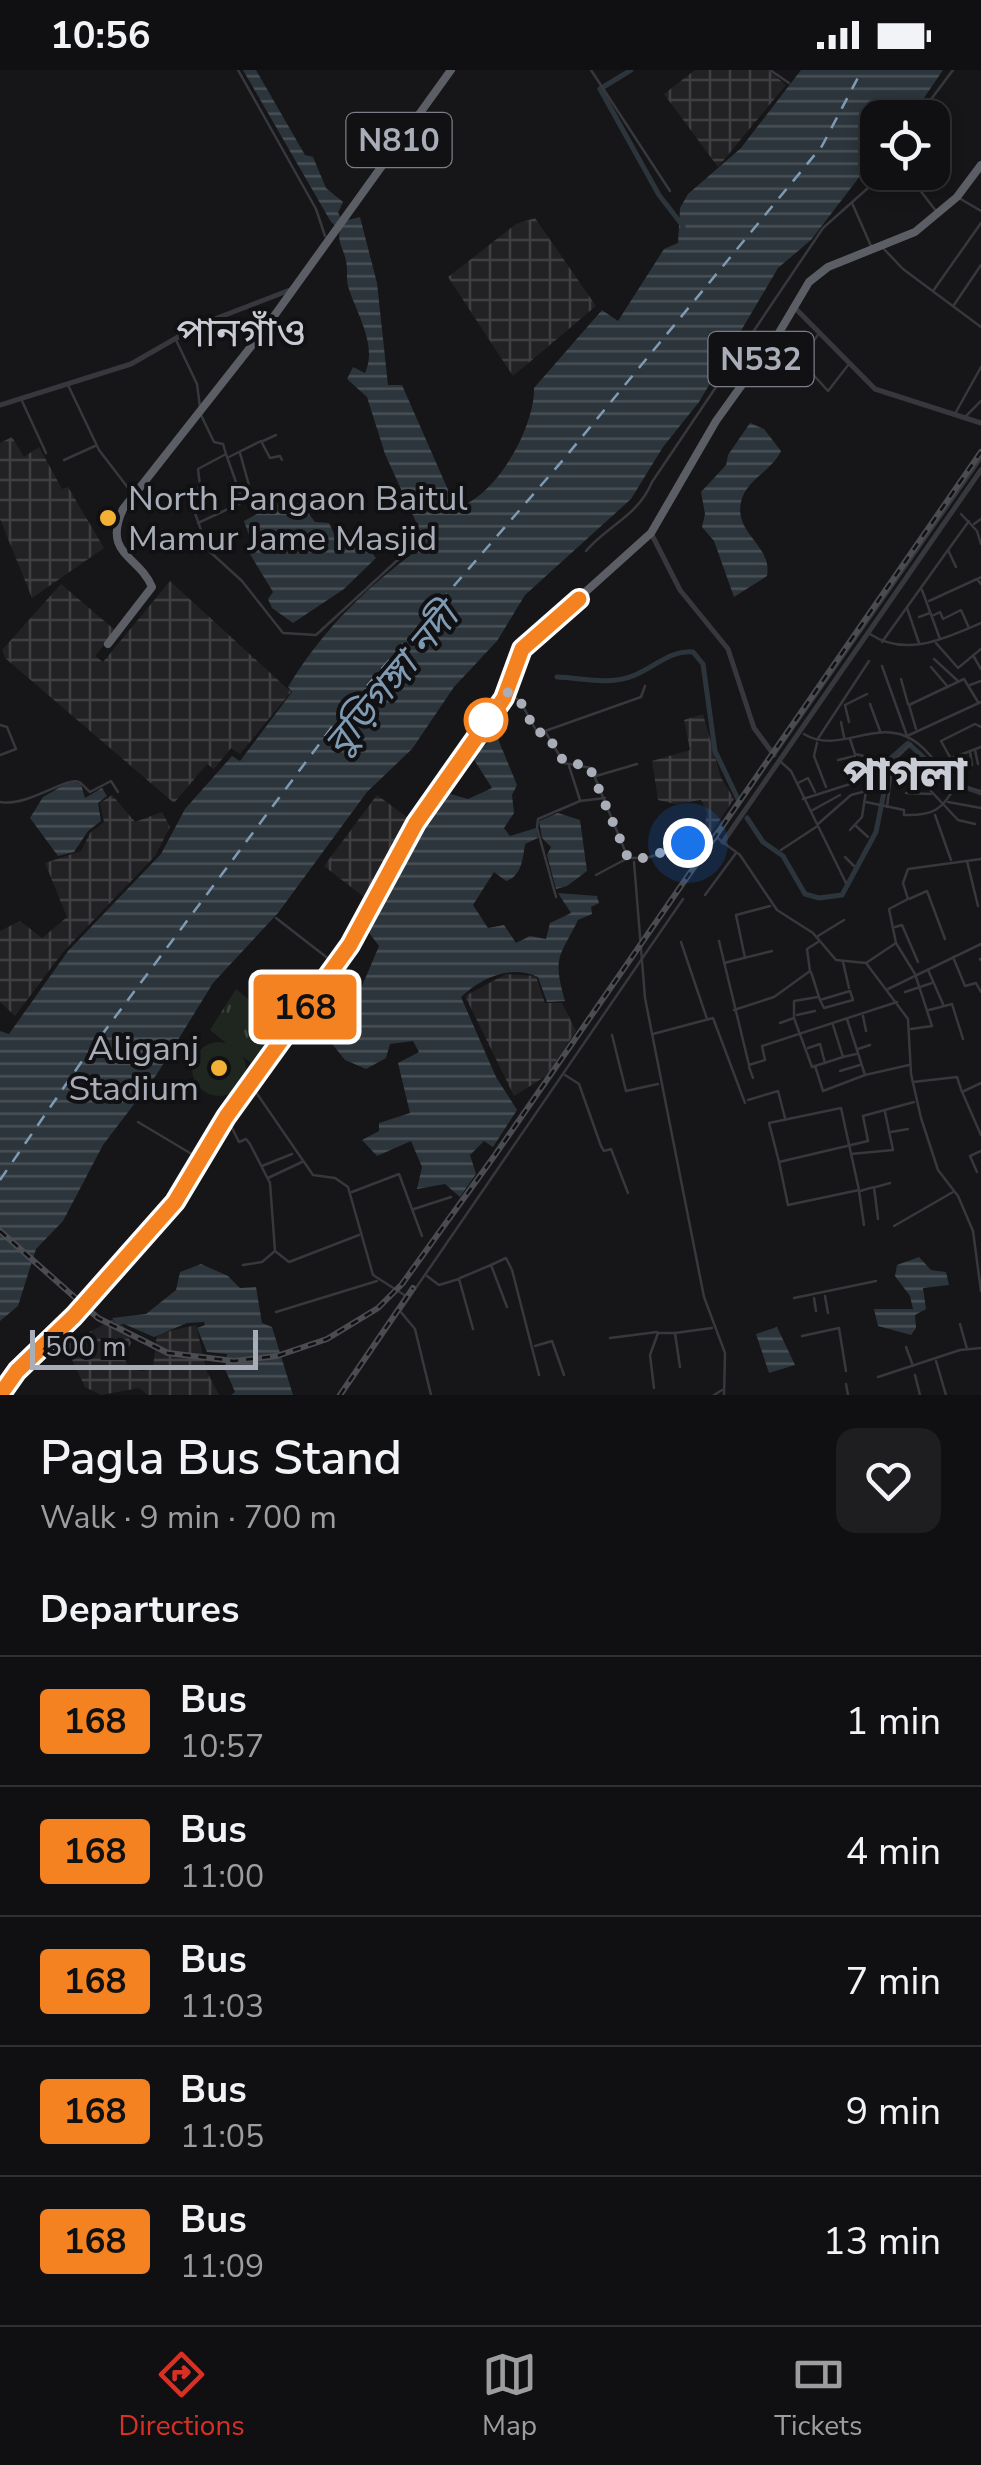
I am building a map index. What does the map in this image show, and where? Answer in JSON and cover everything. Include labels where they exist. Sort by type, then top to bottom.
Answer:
[{"type":"highway","name":"N810","points":[[120,548],[118,521],[131,498],[201,413],[448,72]]},
{"type":"highway","name":"N532","points":[[0,1395],[17,1371],[74,1316],[155,1226],[202,1160],[226,1117],[336,964],[416,823],[507,692],[526,644],[651,534],[716,421],[818,272],[878,250],[939,214],[981,164]]},
{"type":"highway","points":[[120,548],[152,578],[156,590],[111,646],[152,587],[120,548]]},
{"type":"street","points":[[238,70],[329,239]]},
{"type":"street","points":[[590,70],[670,191]]},
{"type":"street","points":[[771,70],[789,83]]},
{"type":"street","points":[[932,100],[954,70]]},
{"type":"street","points":[[586,552],[604,531],[642,505],[823,228],[870,190]]},
{"type":"street","points":[[920,190],[939,214]]},
{"type":"street","points":[[957,197],[981,212]]},
{"type":"street","points":[[852,202],[878,250],[981,326]]},
{"type":"street","points":[[933,290],[981,223]]},
{"type":"street","points":[[954,305],[981,265]]},
{"type":"street","points":[[0,405],[131,364],[211,320],[293,289]]},
{"type":"street","points":[[794,307],[880,392],[981,423]]},
{"type":"street","points":[[976,322],[981,313]]},
{"type":"street","points":[[799,360],[821,331]]},
{"type":"street","points":[[777,336],[828,391],[850,362]]},
{"type":"street","points":[[176,339],[197,384],[207,431],[214,442],[223,444],[243,502],[196,524]]},
{"type":"street","points":[[956,413],[981,367]]},
{"type":"street","points":[[67,383],[97,446],[131,498]]},
{"type":"street","points":[[22,399],[46,452]]},
{"type":"street","points":[[966,418],[981,401]]},
{"type":"street","points":[[276,435],[198,468],[200,486],[189,496],[208,550],[242,581],[283,633],[316,635],[414,544]]},
{"type":"street","points":[[262,441],[270,458],[280,456],[282,460]]},
{"type":"street","points":[[64,460],[97,446]]},
{"type":"street","points":[[240,451],[252,496]]},
{"type":"street","points":[[651,534],[680,590],[728,649],[754,728],[774,755],[822,693],[981,459]]},
{"type":"street","points":[[723,842],[981,470]]},
{"type":"street","points":[[961,514],[981,544]]},
{"type":"street","points":[[882,642],[948,550],[970,523],[981,520]]},
{"type":"street","points":[[948,550],[956,567]]},
{"type":"street","points":[[927,602],[979,578],[981,584]]},
{"type":"street","points":[[921,587],[938,642],[958,668],[981,649]]},
{"type":"street","points":[[906,607],[919,644]]},
{"type":"street","points":[[920,616],[940,612],[943,620],[961,610],[969,628]]},
{"type":"street","points":[[869,633],[882,642],[919,644],[938,642],[981,623]]},
{"type":"street","points":[[973,656],[981,669]]},
{"type":"street","points":[[934,659],[958,682]]},
{"type":"street","points":[[827,790],[814,756],[818,742],[869,661]]},
{"type":"street","points":[[882,666],[907,736],[956,783],[981,791]]},
{"type":"street","points":[[931,666],[948,688]]},
{"type":"street","points":[[901,679],[917,731]]},
{"type":"street","points":[[804,734],[818,742],[880,733],[907,736],[980,702],[964,679],[909,706]]},
{"type":"street","points":[[968,686],[981,681]]},
{"type":"street","points":[[507,692],[520,701],[536,732],[544,732],[641,697],[645,686]]},
{"type":"street","points":[[845,706],[866,694]]},
{"type":"street","points":[[842,700],[849,722]]},
{"type":"street","points":[[870,704],[880,733]]},
{"type":"street","points":[[840,722],[844,739]]},
{"type":"street","points":[[951,759],[941,741],[980,724]]},
{"type":"street","points":[[0,725],[7,727],[16,749],[0,756]]},
{"type":"street","points":[[544,732],[569,766],[580,801]]},
{"type":"street","points":[[850,738],[857,756]]},
{"type":"street","points":[[886,809],[892,761],[912,742]]},
{"type":"street","points":[[976,824],[960,821],[942,807],[929,789],[936,773],[951,759],[981,748]]},
{"type":"street","points":[[972,750],[975,764]]},
{"type":"street","points":[[803,799],[872,777],[864,756],[838,760]]},
{"type":"street","points":[[780,762],[797,783],[846,883]]},
{"type":"street","points":[[948,776],[957,763]]},
{"type":"street","points":[[595,776],[637,764]]},
{"type":"street","points":[[569,766],[589,766],[628,858]]},
{"type":"street","points":[[797,783],[808,778],[816,794]]},
{"type":"street","points":[[0,802],[33,800],[70,780],[81,782],[90,792],[111,781],[118,792]]},
{"type":"street","points":[[866,802],[904,810],[904,815],[934,814],[956,783]]},
{"type":"street","points":[[781,850],[854,794],[866,792],[866,802],[850,830]]},
{"type":"street","points":[[906,794],[933,794]]},
{"type":"street","points":[[810,812],[840,796]]},
{"type":"street","points":[[556,897],[537,822],[580,801],[605,798]]},
{"type":"street","points":[[946,802],[981,808]]},
{"type":"street","points":[[934,814],[951,861]]},
{"type":"street","points":[[854,825],[868,837]]},
{"type":"street","points":[[596,874],[628,858],[709,836],[737,852],[773,906],[818,939],[833,957],[866,964],[898,1002],[910,1029],[916,1102],[934,1162],[954,1191],[975,1238],[981,1291]]},
{"type":"street","points":[[705,895],[737,852]]},
{"type":"street","points":[[845,857],[854,866]]},
{"type":"street","points":[[908,899],[903,883],[910,867],[981,858]]},
{"type":"street","points":[[634,859],[651,1034],[714,1328],[725,1353],[724,1395]]},
{"type":"street","points":[[967,860],[978,906]]},
{"type":"street","points":[[910,1029],[932,1026],[915,974],[896,943],[889,909],[927,891],[945,939]]},
{"type":"street","points":[[342,1395],[682,900]]},
{"type":"street","points":[[745,958],[736,916],[773,906]]},
{"type":"street","points":[[276,918],[336,964]]},
{"type":"street","points":[[843,960],[853,1000],[824,1008],[810,971],[807,950],[844,920]]},
{"type":"street","points":[[893,927],[902,925],[918,962]]},
{"type":"street","points":[[719,941],[732,1011],[753,1078]]},
{"type":"street","points":[[681,942],[708,1020]]},
{"type":"street","points":[[866,964],[896,943]]},
{"type":"street","points":[[888,989],[981,944]]},
{"type":"street","points":[[723,963],[772,951]]},
{"type":"street","points":[[952,955],[965,986],[978,982],[981,992]]},
{"type":"street","points":[[927,968],[944,1005]]},
{"type":"street","points":[[732,1011],[774,997],[810,971]]},
{"type":"street","points":[[905,992],[933,983]]},
{"type":"street","points":[[850,991],[794,1001],[798,1034],[812,1067],[870,1044]]},
{"type":"street","points":[[749,1065],[765,1060],[762,1046],[898,1002]]},
{"type":"street","points":[[928,1010],[952,1004],[963,1039]]},
{"type":"street","points":[[780,1023],[815,1011]]},
{"type":"street","points":[[862,1015],[866,1031]]},
{"type":"street","points":[[651,1034],[713,1018],[746,1102],[778,1091],[786,1120]]},
{"type":"street","points":[[847,1019],[864,1075]]},
{"type":"street","points":[[832,1023],[844,1057]]},
{"type":"street","points":[[612,1034],[626,1091],[660,1084]]},
{"type":"street","points":[[839,1043],[853,1038]]},
{"type":"street","points":[[806,1048],[820,1044],[825,1063]]},
{"type":"street","points":[[840,1071],[861,1064]]},
{"type":"street","points":[[816,1066],[823,1091],[864,1075],[910,1064]]},
{"type":"street","points":[[564,1074],[578,1084],[601,1146],[604,1151],[612,1149],[628,1193]]},
{"type":"street","points":[[913,1082],[957,1077],[981,1135]]},
{"type":"street","points":[[962,1092],[981,1083]]},
{"type":"street","points":[[250,1084],[265,1100],[294,1152],[313,1176],[335,1178],[350,1192],[372,1275],[409,1298]]},
{"type":"street","points":[[779,1162],[868,1140],[863,1116],[916,1102]]},
{"type":"street","points":[[864,1225],[859,1190],[841,1108],[769,1124],[788,1205],[859,1190],[874,1188],[890,1183]]},
{"type":"street","points":[[851,1154],[893,1150],[885,1111]]},
{"type":"street","points":[[226,1117],[239,1142],[246,1139],[267,1179],[274,1211],[275,1251],[286,1263],[360,1234]]},
{"type":"street","points":[[138,1122],[202,1160]]},
{"type":"street","points":[[890,1133],[908,1129]]},
{"type":"street","points":[[977,1172],[970,1156],[981,1150]]},
{"type":"street","points":[[261,1166],[294,1152]]},
{"type":"street","points":[[267,1179],[302,1162]]},
{"type":"street","points":[[350,1192],[398,1173],[422,1236]]},
{"type":"street","points":[[874,1188],[878,1219]]},
{"type":"street","points":[[894,1226],[914,1218],[954,1191]]},
{"type":"street","points":[[412,1209],[450,1198]]},
{"type":"street","points":[[243,1265],[262,1262],[263,1256],[275,1251]]},
{"type":"street","points":[[426,1276],[440,1285],[506,1258],[539,1375]]},
{"type":"street","points":[[491,1265],[507,1307]]},
{"type":"street","points":[[459,1279],[473,1329]]},
{"type":"street","points":[[276,1312],[352,1292],[378,1280]]},
{"type":"street","points":[[794,1298],[825,1295],[876,1281]]},
{"type":"street","points":[[825,1295],[828,1313]]},
{"type":"street","points":[[814,1297],[816,1311]]},
{"type":"street","points":[[400,1311],[415,1329],[431,1395]]},
{"type":"street","points":[[960,1324],[967,1351]]},
{"type":"street","points":[[610,1338],[649,1330],[658,1334],[714,1328]]},
{"type":"street","points":[[802,1336],[839,1328],[846,1371]]},
{"type":"street","points":[[675,1333],[680,1367]]},
{"type":"street","points":[[654,1388],[650,1355],[658,1334]]},
{"type":"street","points":[[534,1347],[552,1341],[564,1375]]},
{"type":"street","points":[[906,1347],[913,1367]]},
{"type":"street","points":[[878,1377],[981,1348]]},
{"type":"street","points":[[935,1360],[946,1395]]},
{"type":"street","points":[[915,1375],[920,1395]]},
{"type":"street","points":[[846,1384],[848,1395]]},
{"type":"street","points":[[714,1395],[724,1389]]},
{"type":"shaded area","points":[[695,70],[768,70],[786,85],[718,167],[664,94]]},
{"type":"shaded area","points":[[535,218],[596,306],[513,376],[448,277],[516,224]]},
{"type":"shaded area","points":[[12,437],[24,457],[39,447],[62,489],[68,487],[104,548],[32,598],[0,519],[0,443]]},
{"type":"shaded area","points":[[170,581],[291,692],[240,754],[231,748],[214,769],[207,764],[174,803],[5,658],[2,650],[61,584],[116,631],[95,656],[103,662]]},
{"type":"shaded area","points":[[703,714],[721,778],[734,799],[711,833],[704,830],[707,812],[701,800],[675,804],[658,800],[652,761],[690,750],[684,720]]},
{"type":"shaded area","points":[[112,795],[135,822],[162,812],[170,827],[155,856],[63,952],[15,1016],[0,1002],[0,931],[20,921],[42,938],[67,917],[45,863],[81,851],[90,833],[104,822],[100,803]]},
{"type":"shaded area","points":[[377,795],[411,820],[370,902],[324,866]]},
{"type":"shaded area","points":[[506,974],[536,976],[545,1003],[562,1003],[576,1031],[546,1076],[514,1096],[465,996]]},
{"type":"shaded area","points":[[112,1320],[124,1326],[131,1343],[124,1357],[129,1369],[143,1371],[153,1368],[157,1334],[196,1325],[207,1372],[219,1395],[148,1395],[139,1388],[101,1395],[85,1387],[65,1345]]},
{"type":"green space","points":[[236,989],[280,1025],[251,1063],[210,1030]]},
{"type":"green space","name":"Aliganj Stadium","points":[[219,1042],[238,1050],[246,1069],[238,1088],[219,1096],[200,1088],[192,1069],[200,1050]]},
{"type":"water","name":"বুড়িগঙ্গা নদী","points":[[243,70],[256,70],[305,155],[313,157],[326,188],[343,202],[338,213],[343,221],[360,217],[377,283],[388,385],[402,385],[456,508],[486,490],[499,475],[521,440],[534,388],[602,310],[618,321],[664,249],[678,243],[680,208],[688,194],[741,148],[801,70],[943,70],[923,100],[860,100],[860,176],[811,240],[778,268],[699,402],[663,447],[631,499],[525,595],[497,641],[454,687],[412,749],[367,792],[278,913],[213,983],[157,1074],[103,1145],[63,1221],[36,1249],[18,1306],[0,1321],[0,1031],[9,1034],[68,951],[161,854],[185,809],[232,756],[240,761],[292,692],[288,687],[332,627],[367,591],[426,544],[385,454],[367,397],[347,379],[353,367],[365,373],[369,351],[348,286],[340,230],[331,222]]},
{"type":"water","points":[[750,423],[764,429],[781,451],[748,487],[741,502],[743,523],[764,556],[767,576],[734,597],[714,541],[702,527],[705,514],[701,492],[726,465],[728,455]]},
{"type":"water","points":[[277,503],[301,503],[315,522],[329,523],[337,540],[350,548],[362,540],[376,558],[344,589],[293,623],[272,608],[268,599],[273,592],[248,551],[251,541],[244,521]]},
{"type":"water","points":[[496,734],[517,785],[512,795],[514,813],[504,828],[510,836],[536,828],[538,838],[525,844],[515,876],[506,881],[494,872],[473,905],[488,928],[504,925],[516,943],[530,936],[546,939],[550,923],[571,913],[558,893],[597,896],[599,903],[591,907],[592,914],[578,920],[560,958],[565,1001],[547,1002],[538,977],[517,972],[487,979],[461,997],[496,1077],[517,1110],[493,1147],[484,1141],[470,1155],[476,1174],[460,1197],[445,1184],[417,1189],[422,1167],[411,1141],[377,1156],[362,1140],[379,1131],[379,1123],[410,1113],[398,1063],[419,1052],[413,1041],[390,1044],[386,1058],[366,1069],[345,1060],[329,1040],[331,1006],[362,986],[379,946],[364,926],[416,835],[447,793],[468,799],[492,788],[473,758]]},
{"type":"water","points":[[71,781],[81,784],[85,798],[102,788],[107,796],[98,803],[101,821],[88,831],[74,852],[58,856],[30,818],[43,797]]},
{"type":"water","points":[[558,813],[580,820],[587,871],[556,889],[547,855],[551,847],[542,838],[539,821]]},
{"type":"water","points":[[919,1257],[931,1270],[946,1272],[949,1285],[923,1288],[926,1309],[915,1315],[916,1328],[911,1335],[878,1326],[874,1309],[913,1309],[910,1296],[895,1276],[897,1265]]},
{"type":"water","points":[[201,1264],[228,1276],[240,1288],[256,1287],[262,1323],[272,1327],[293,1395],[231,1395],[235,1392],[225,1369],[227,1354],[207,1352],[197,1328],[204,1322],[187,1323],[154,1337],[124,1324],[117,1325],[112,1318],[146,1314],[176,1290],[180,1272]]},
{"type":"water","points":[[777,1327],[795,1365],[769,1373],[756,1334]]},
{"type":"waterway","points":[[631,70],[600,89],[659,195],[683,226]]},
{"type":"waterway","points":[[557,677],[616,680],[677,654],[693,652],[703,664],[715,751],[738,799]]},
{"type":"waterway","points":[[747,818],[763,842],[783,856],[805,894],[819,898],[842,895],[876,832],[891,758],[908,743],[950,782],[981,793]]},
{"type":"ferry route","points":[[0,1180],[80,1064],[335,723],[563,460],[822,146],[862,70]]},
{"type":"railway","points":[[0,1231],[98,1318],[168,1353],[234,1361],[277,1356],[327,1339],[378,1308],[402,1284],[495,1155],[981,452]]},
{"type":"railway","points":[[340,1395],[413,1288]]},
{"type":"bus line","name":"168","points":[[0,1395],[17,1371],[74,1316],[175,1202],[226,1117],[350,945],[416,823],[504,698],[522,649],[579,599]]},
{"type":"place","name":"North Pangaon Baitul Mamur Jame Masjid","points":[[108,518]]},
{"type":"place","name":"Aliganj Stadium","points":[[219,1068]]},
{"type":"district","name":"পানগাঁও","points":[[241,332]]},
{"type":"district","name":"পাগলা","points":[[905,774]]},
{"type":"route","points":[[486,720],[507,692],[520,701],[536,732],[546,733],[564,762],[569,766],[589,766],[628,858],[646,858],[688,843]]}]
